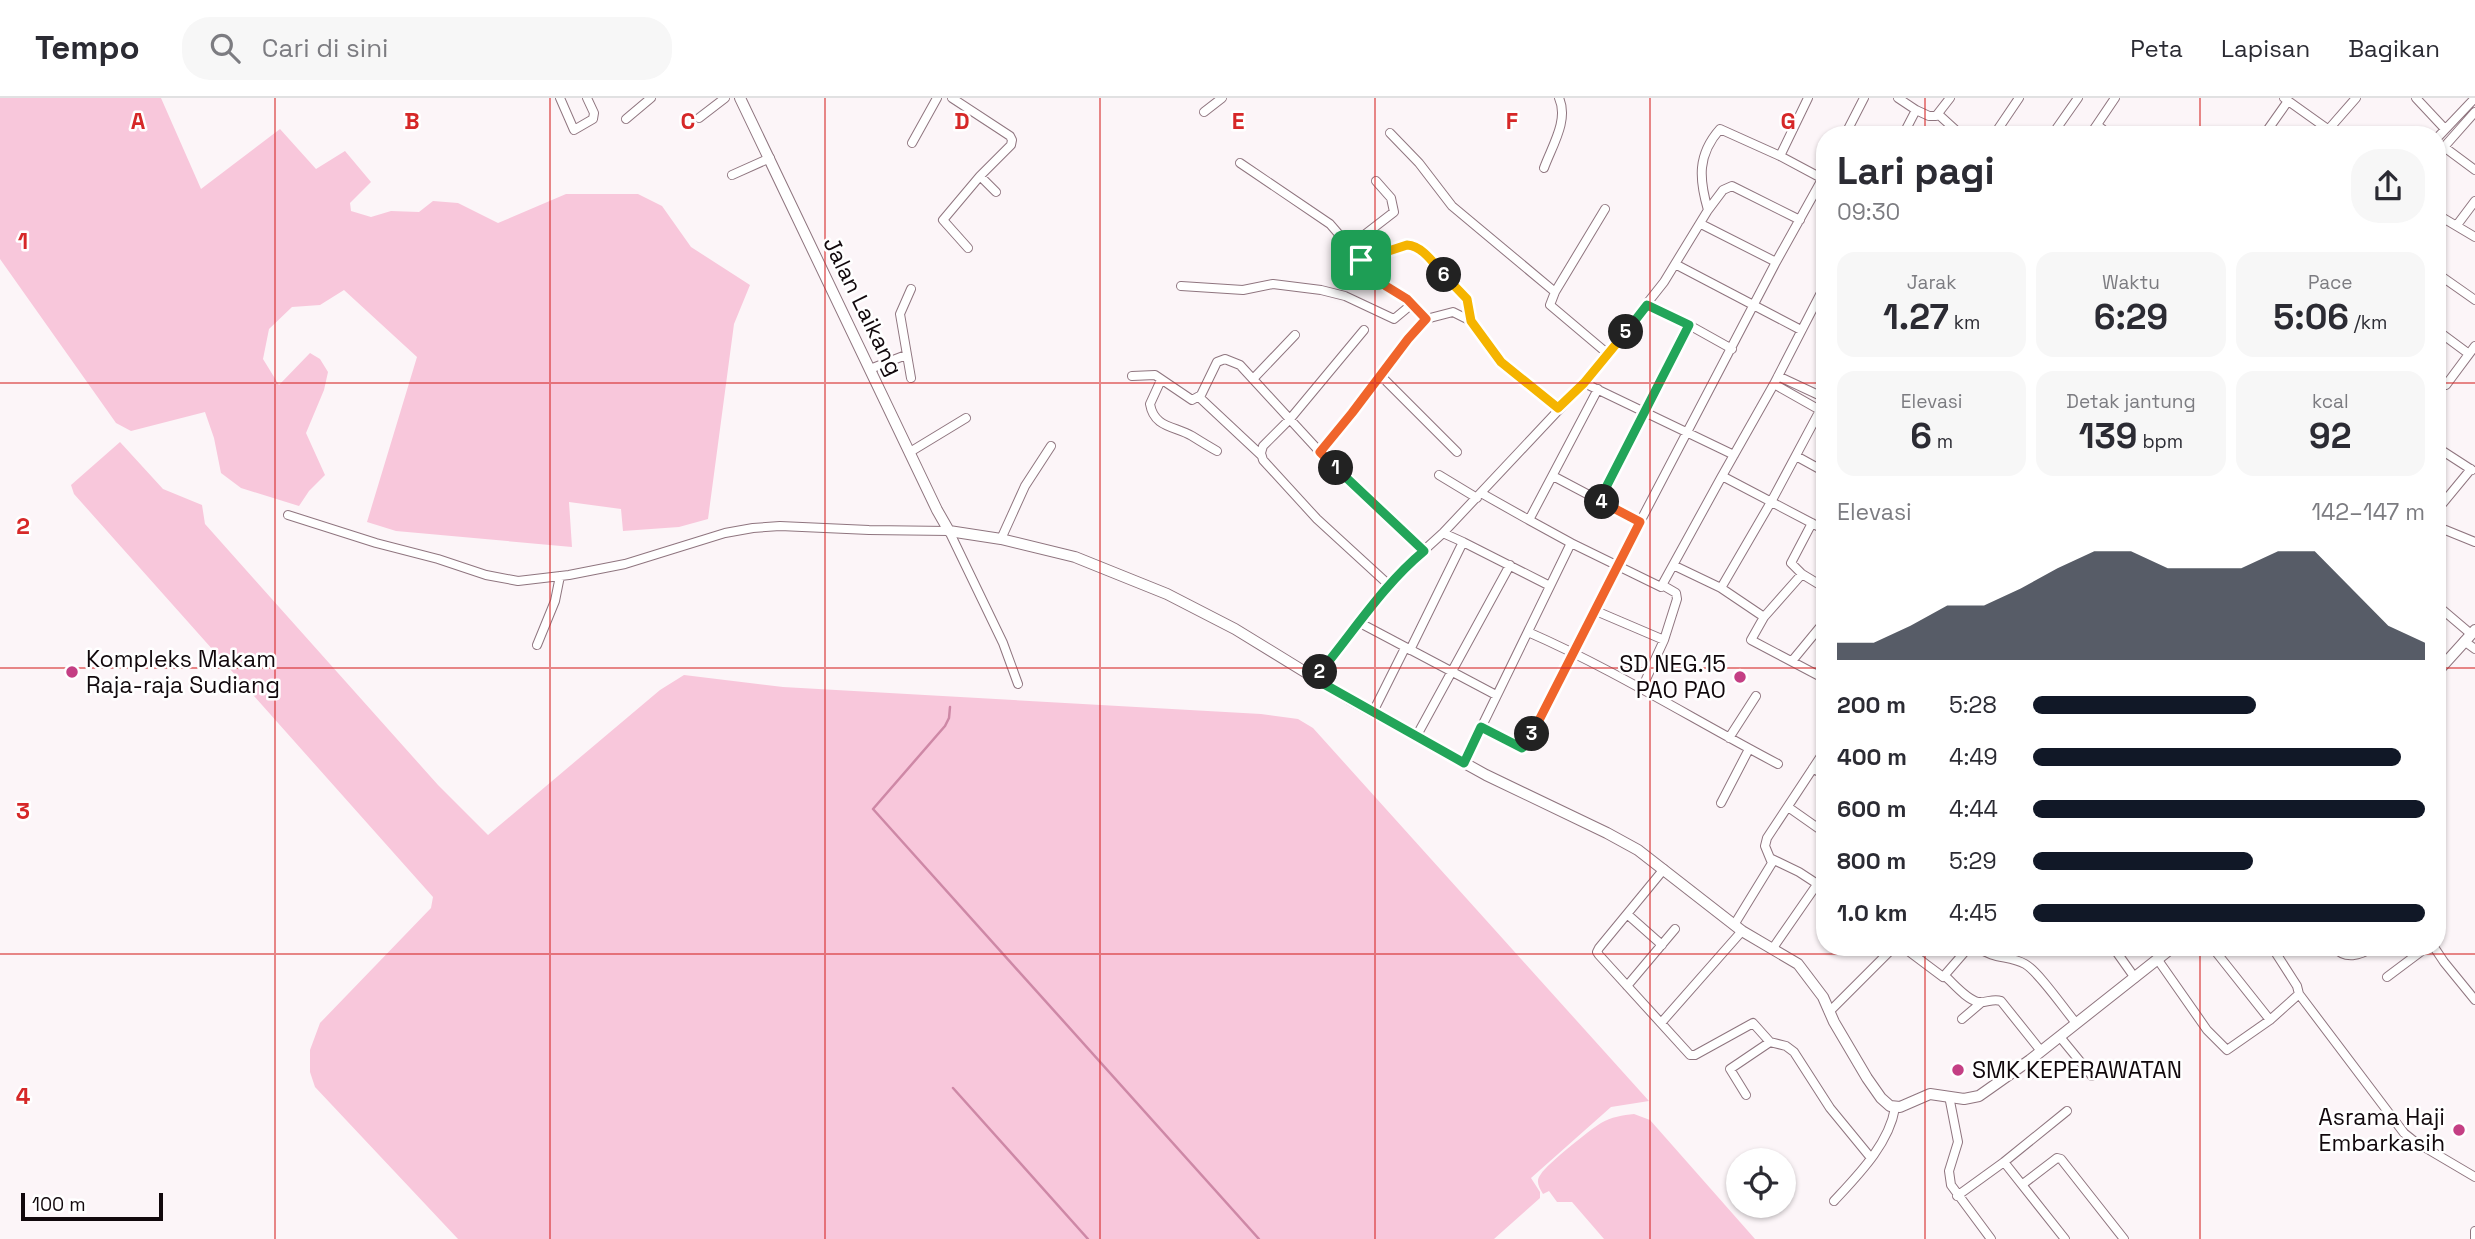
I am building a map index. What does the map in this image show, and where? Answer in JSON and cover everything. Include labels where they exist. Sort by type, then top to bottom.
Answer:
[{"type":"street","points":[[560,98],[574,130],[594,116],[587,98]]},
{"type":"street","points":[[626,119],[650,98]]},
{"type":"street","points":[[699,118],[725,98]]},
{"type":"street","name":"Jalan Laikang","points":[[740,98],[949,531]]},
{"type":"street","points":[[912,143],[937,98]]},
{"type":"street","points":[[952,98],[1013,140],[943,220],[968,248]]},
{"type":"street","points":[[1204,112],[1222,98]]},
{"type":"street","points":[[1544,168],[1563,116],[1559,98]]},
{"type":"street","points":[[1780,156],[1808,98]]},
{"type":"street","points":[[1850,126],[1864,98]]},
{"type":"street","points":[[1898,98],[1929,116],[1938,114],[1951,98]]},
{"type":"street","points":[[2000,126],[2019,98]]},
{"type":"street","points":[[2058,126],[2078,98]]},
{"type":"street","points":[[2096,125],[2115,98]]},
{"type":"street","points":[[2336,126],[2356,98]]},
{"type":"street","points":[[2416,98],[2442,126]]},
{"type":"street","points":[[2446,128],[2475,98]]},
{"type":"street","points":[[2270,126],[2286,99],[2324,126]]},
{"type":"street","points":[[1908,126],[1916,110]]},
{"type":"street","points":[[2446,146],[2475,112]]},
{"type":"street","points":[[1938,114],[1951,126]]},
{"type":"street","points":[[1708,210],[1702,190],[1702,159],[1720,128],[1816,174]]},
{"type":"street","points":[[1390,134],[1419,163],[1452,206],[1555,292]]},
{"type":"street","points":[[2446,149],[2475,170]]},
{"type":"street","points":[[732,175],[770,158]]},
{"type":"street","points":[[1240,163],[1330,224],[1381,283],[1412,304],[1426,319]]},
{"type":"street","points":[[981,176],[996,192]]},
{"type":"street","points":[[1350,246],[1394,212],[1391,198],[1376,181]]},
{"type":"street","points":[[1315,679],[1388,585],[1443,533],[1584,383],[1647,305],[1723,190],[1732,186],[1800,220]]},
{"type":"street","points":[[1481,727],[1524,747],[1596,611],[1616,566],[1776,262],[1816,192]]},
{"type":"street","points":[[2457,225],[2475,201]]},
{"type":"street","points":[[1605,209],[1555,292],[1550,307],[1608,354]]},
{"type":"street","points":[[2446,219],[2475,237]]},
{"type":"street","points":[[1701,224],[1776,262]]},
{"type":"street","points":[[1361,260],[1407,245],[1419,249],[1467,299],[1471,321],[1501,362],[1558,408]]},
{"type":"street","points":[[1675,264],[1801,330]]},
{"type":"street","points":[[2446,280],[2475,300]]},
{"type":"street","points":[[1181,286],[1236,290],[1273,284],[1321,290],[1345,296],[1394,319],[1412,304]]},
{"type":"street","points":[[911,289],[900,314],[911,378]]},
{"type":"street","points":[[1664,586],[1816,302]]},
{"type":"street","points":[[1647,305],[1732,349]]},
{"type":"street","points":[[1320,452],[1426,319],[1453,312],[1471,321]]},
{"type":"street","points":[[1599,501],[1689,325]]},
{"type":"street","points":[[1261,455],[1263,446],[1290,419],[1364,330]]},
{"type":"street","points":[[1253,379],[1295,335]]},
{"type":"street","points":[[2446,337],[2469,354]]},
{"type":"street","points":[[2446,384],[2475,346]]},
{"type":"street","points":[[870,369],[906,355]]},
{"type":"street","points":[[1132,376],[1150,373],[1192,400],[1199,397],[1214,366],[1221,360],[1231,360],[1240,365],[1320,452],[1424,551]]},
{"type":"street","points":[[1381,376],[1457,452]]},
{"type":"street","points":[[1161,380],[1150,404],[1156,419],[1217,451]]},
{"type":"street","points":[[1776,380],[1816,396]]},
{"type":"street","points":[[1776,380],[1816,407]]},
{"type":"street","points":[[1584,383],[1734,455]]},
{"type":"street","points":[[1529,520],[1598,390]]},
{"type":"street","points":[[1199,397],[1261,455],[1317,519],[1388,585]]},
{"type":"street","points":[[910,452],[965,418]]},
{"type":"street","points":[[1721,588],[1816,423]]},
{"type":"street","points":[[1002,540],[1024,486],[1051,446]]},
{"type":"street","points":[[2446,453],[2473,471],[2446,500]]},
{"type":"street","points":[[1796,456],[1816,467]]},
{"type":"street","points":[[1439,475],[1616,566],[1676,593],[1664,640],[1642,688]]},
{"type":"street","points":[[1722,476],[1816,525]]},
{"type":"street","points":[[1553,477],[1640,522]]},
{"type":"street","points":[[288,515],[496,578],[518,581],[625,564],[725,533],[780,526],[949,531],[1074,557],[1167,594],[1251,638],[1315,679],[1464,763],[1625,842],[1664,869],[1738,928],[1798,964],[1815,986],[1867,1078],[1881,1098],[1895,1108]]},
{"type":"street","points":[[1812,523],[1791,563],[1816,583]]},
{"type":"street","points":[[949,531],[1003,643],[1018,684]]},
{"type":"street","points":[[2446,531],[2475,542]]},
{"type":"street","points":[[1443,533],[1550,586]]},
{"type":"street","points":[[1373,712],[1463,542]]},
{"type":"street","points":[[1464,763],[1571,543]]},
{"type":"street","points":[[1416,737],[1510,565]]},
{"type":"street","points":[[1675,565],[1721,588],[1764,617]]},
{"type":"street","points":[[1802,574],[1764,617],[1750,639],[1816,674]]},
{"type":"street","points":[[537,645],[555,601],[560,576]]},
{"type":"street","points":[[1596,611],[1664,640]]},
{"type":"street","points":[[2446,613],[2470,635],[2475,649]]},
{"type":"street","points":[[1360,623],[1496,695]]},
{"type":"street","points":[[1528,632],[1574,652],[1778,764]]},
{"type":"street","points":[[1792,661],[1816,632]]},
{"type":"street","points":[[2446,662],[2470,635]]},
{"type":"street","points":[[1729,738],[1756,695]]},
{"type":"street","points":[[1721,803],[1749,749]]},
{"type":"street","points":[[1816,764],[1765,843],[1772,859],[1816,883]]},
{"type":"street","points":[[1788,807],[1816,827]]},
{"type":"street","points":[[1661,1023],[1738,928],[1772,859]]},
{"type":"street","points":[[1664,869],[1597,952],[1692,1056],[1753,1023],[1770,1042],[1786,1046],[1794,1052],[1830,1108],[1871,1158]]},
{"type":"street","points":[[1773,948],[1816,892]]},
{"type":"street","points":[[1627,915],[1662,945]]},
{"type":"street","points":[[1627,986],[1675,929]]},
{"type":"street","points":[[1829,1012],[1885,956]]},
{"type":"street","points":[[1914,956],[1941,977],[1945,976],[1972,999],[1982,1002]]},
{"type":"street","points":[[1945,976],[1962,956]]},
{"type":"street","points":[[1991,956],[2019,961],[2031,968],[2076,1023]]},
{"type":"street","points":[[2119,956],[2135,978]]},
{"type":"street","points":[[1895,1108],[1926,1095],[1964,1099],[1979,1096],[2060,1037],[2163,956]]},
{"type":"street","points":[[2218,956],[2270,1020]]},
{"type":"street","points":[[2278,956],[2297,986],[2299,994],[2404,1133],[2475,1177]]},
{"type":"street","points":[[2387,977],[2415,956]]},
{"type":"street","points":[[2440,956],[2475,1000]]},
{"type":"street","points":[[2158,960],[2207,1030],[2227,1050],[2270,1020],[2299,994]]},
{"type":"street","points":[[1962,1019],[1982,1002],[1994,999],[2001,1001],[2041,1051]]},
{"type":"street","points":[[2060,1037],[2092,1076]]},
{"type":"street","points":[[1746,1095],[1730,1069],[1770,1042]]},
{"type":"street","points":[[1949,1096],[1958,1142],[1949,1177],[1957,1196],[1986,1237]]},
{"type":"street","points":[[1834,1202],[1871,1158],[1889,1130],[1895,1108]]},
{"type":"street","points":[[1957,1196],[2067,1111]]},
{"type":"street","points":[[2023,1184],[2057,1158],[2061,1159],[2124,1239]]},
{"type":"street","points":[[2004,1162],[2066,1239]]},
{"type":"street","points":[[2474,1239],[2475,1231]]},
{"type":"shaded area","points":[[0,98],[161,98],[201,189],[280,129],[316,169],[345,151],[371,182],[350,203],[351,211],[371,217],[391,211],[419,212],[433,201],[458,203],[498,223],[566,194],[638,194],[662,206],[691,247],[750,285],[734,324],[708,519],[679,527],[623,531],[621,509],[569,502],[572,547],[396,531],[367,522],[417,357],[344,290],[320,305],[292,307],[269,329],[263,359],[279,385],[310,353],[320,359],[328,372],[324,390],[306,433],[325,475],[299,506],[241,488],[221,473],[214,438],[205,412],[131,431],[116,423],[0,259]]},
{"type":"shaded area","points":[[120,442],[163,489],[202,505],[205,524],[438,785],[488,835],[660,690],[684,675],[783,687],[1261,714],[1298,719],[1313,728],[1649,1101],[1611,1107],[1531,1178],[1540,1192],[1540,1198],[1494,1239],[458,1239],[315,1087],[310,1072],[310,1050],[320,1023],[431,908],[433,897],[74,494],[71,485]]},
{"type":"shaded area","points":[[1634,1114],[1650,1120],[1726,1206],[1726,1218],[1736,1218],[1755,1239],[1604,1239],[1572,1202],[1557,1202],[1549,1191],[1543,1194],[1538,1179],[1545,1169],[1601,1123]]},
{"type":"waterway","points":[[950,707],[945,726],[873,809],[1259,1239]]},
{"type":"waterway","points":[[953,1088],[1088,1239]]},
{"type":"place","name":"Kompleks Makam Raja-raja Sudiang","points":[[72,672]]},
{"type":"place","name":"SD NEG.15 PAO PAO","points":[[1740,677]]},
{"type":"place","name":"SMK KEPERAWATAN","points":[[1958,1070]]},
{"type":"place","name":"Asrama Haji Embarkasih","points":[[2459,1130]]},
{"type":"route","points":[[1407,245],[1419,249],[1467,299],[1471,321],[1501,362],[1558,408],[1584,383],[1647,305],[1689,325],[1599,501],[1640,522],[1596,611],[1522,748],[1481,727],[1464,763],[1315,679],[1384,589],[1424,551],[1320,452],[1426,319],[1407,299],[1381,283],[1361,260],[1407,245]]}]
